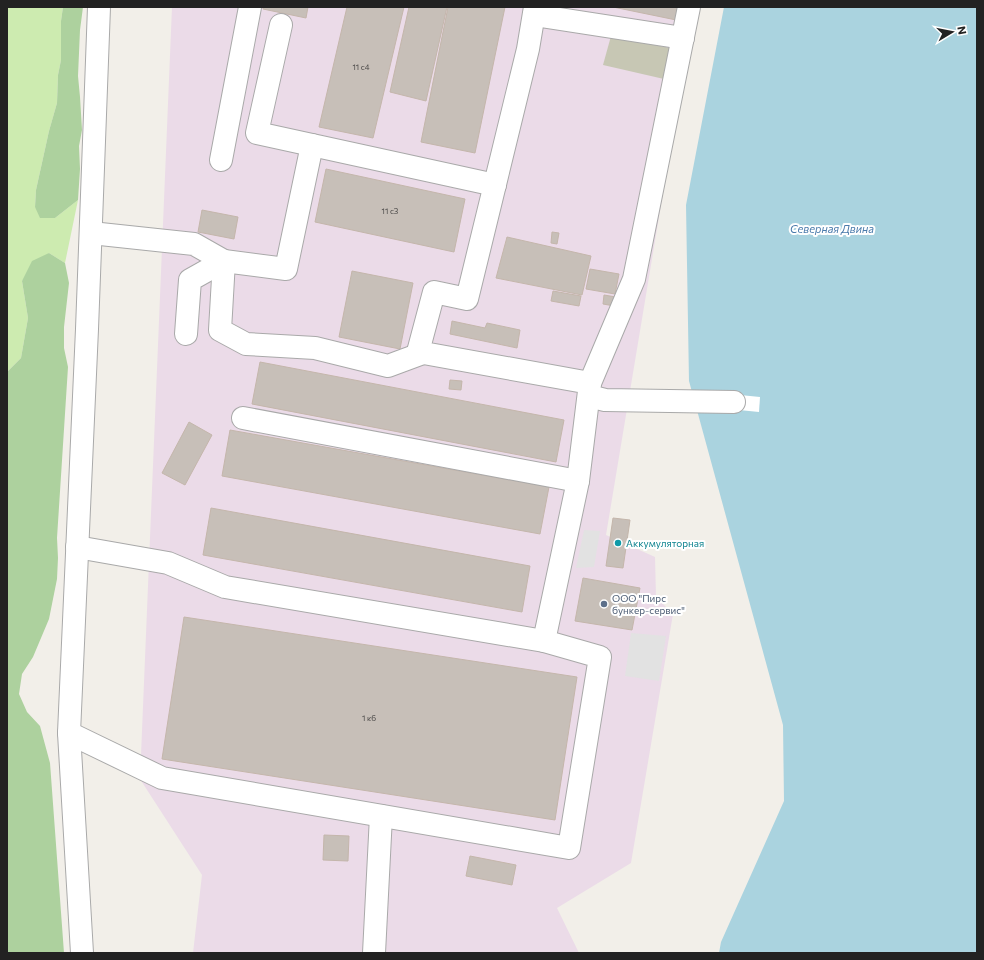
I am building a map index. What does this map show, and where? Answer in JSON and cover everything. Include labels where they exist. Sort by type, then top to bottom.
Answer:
[{"type":"lane","points":[[82,953],[69,733],[91,233],[99,7]]},
{"type":"lane","points":[[221,160],[250,7]]},
{"type":"lane","points":[[544,642],[578,481],[590,390],[634,279],[689,7]]},
{"type":"lane","points":[[683,38],[534,11],[528,49],[467,299],[434,292],[418,352],[590,390],[605,400],[734,402]]},
{"type":"lane","points":[[281,25],[257,133],[495,185]]},
{"type":"lane","points":[[91,233],[194,244],[224,260],[286,269],[312,145]]},
{"type":"lane","points":[[186,334],[190,280],[224,260]]},
{"type":"lane","points":[[224,260],[220,330],[246,344],[315,348],[388,366],[423,353]]},
{"type":"lane","points":[[243,418],[578,481]]},
{"type":"lane","points":[[69,733],[162,778],[568,848],[600,657],[544,642],[224,587],[168,562],[77,547]]},
{"type":"lane","points":[[374,953],[381,816]]},
{"type":"shaded area","points":[[172,7],[694,7],[606,535],[655,557],[656,597],[673,614],[631,863],[557,908],[579,953],[193,953],[202,875],[140,779]]},
{"type":"shaded area","points":[[611,36],[670,48],[664,79],[603,65]]},
{"type":"shaded area","points":[[584,530],[600,531],[594,567],[576,568]]},
{"type":"shaded area","points":[[631,633],[666,636],[659,681],[625,676]]},
{"type":"green space","points":[[7,7],[63,7],[61,21],[61,60],[58,75],[57,103],[49,131],[36,190],[35,207],[55,218],[78,200],[65,263],[49,253],[22,281],[28,318],[21,358],[8,371],[7,374]]},
{"type":"green space","points":[[63,7],[83,7],[80,30],[78,76],[82,130],[79,146],[80,169],[78,200],[55,218],[40,218],[35,207],[36,190],[49,131],[57,103],[58,75],[61,60],[61,21]]},
{"type":"green space","points":[[49,253],[65,263],[69,283],[64,327],[64,348],[68,367],[57,538],[57,579],[49,619],[33,657],[22,674],[19,694],[27,712],[40,726],[50,763],[64,953],[7,953],[7,374],[8,371],[21,358],[28,318],[22,281],[32,261]]},
{"type":"water","name":"Северная Двина","points":[[724,7],[977,7],[977,953],[719,953],[721,942],[784,801],[783,725],[689,381],[686,205]]},
{"type":"pier","points":[[740,395],[760,397],[759,412],[739,410]]},
{"type":"building","points":[[263,7],[308,7],[306,18],[263,9]]},
{"type":"building","points":[[347,7],[404,7],[373,138],[319,127]]},
{"type":"building","points":[[409,7],[447,7],[426,101],[390,92]]},
{"type":"building","points":[[448,7],[505,7],[475,153],[421,142]]},
{"type":"building","points":[[613,7],[689,7],[686,22]]},
{"type":"building","points":[[326,169],[465,199],[454,252],[315,222]]},
{"type":"building","points":[[202,210],[238,217],[234,239],[198,232]]},
{"type":"building","points":[[552,232],[559,233],[557,244],[551,243]]},
{"type":"building","points":[[507,237],[591,256],[582,295],[496,278]]},
{"type":"building","points":[[590,269],[619,274],[615,294],[586,289]]},
{"type":"building","points":[[352,271],[413,283],[400,349],[339,337]]},
{"type":"building","points":[[553,291],[581,296],[579,306],[551,301]]},
{"type":"building","points":[[604,295],[622,298],[620,307],[603,304]]},
{"type":"building","points":[[452,321],[485,328],[487,323],[520,330],[517,348],[450,334]]},
{"type":"building","points":[[260,362],[564,420],[556,462],[252,404]]},
{"type":"building","points":[[450,380],[462,381],[461,390],[449,389]]},
{"type":"building","points":[[189,422],[212,435],[185,485],[162,473]]},
{"type":"building","points":[[230,430],[549,487],[540,534],[222,476]]},
{"type":"building","points":[[211,508],[530,566],[522,612],[203,555]]},
{"type":"building","name":"Аккумуляторная","points":[[613,518],[630,520],[623,568],[606,566]]},
{"type":"building","points":[[583,578],[640,588],[632,630],[575,621]]},
{"type":"building","points":[[184,617],[577,677],[555,820],[162,759]]},
{"type":"building","points":[[324,835],[349,836],[348,861],[323,860]]},
{"type":"building","points":[[470,856],[516,865],[512,885],[466,876]]},
{"type":"place","name":"Аккумуляторная","points":[[618,543]]},
{"type":"place","name":"ООО \"Пирс бункер-сервис\"","points":[[604,604]]}]
